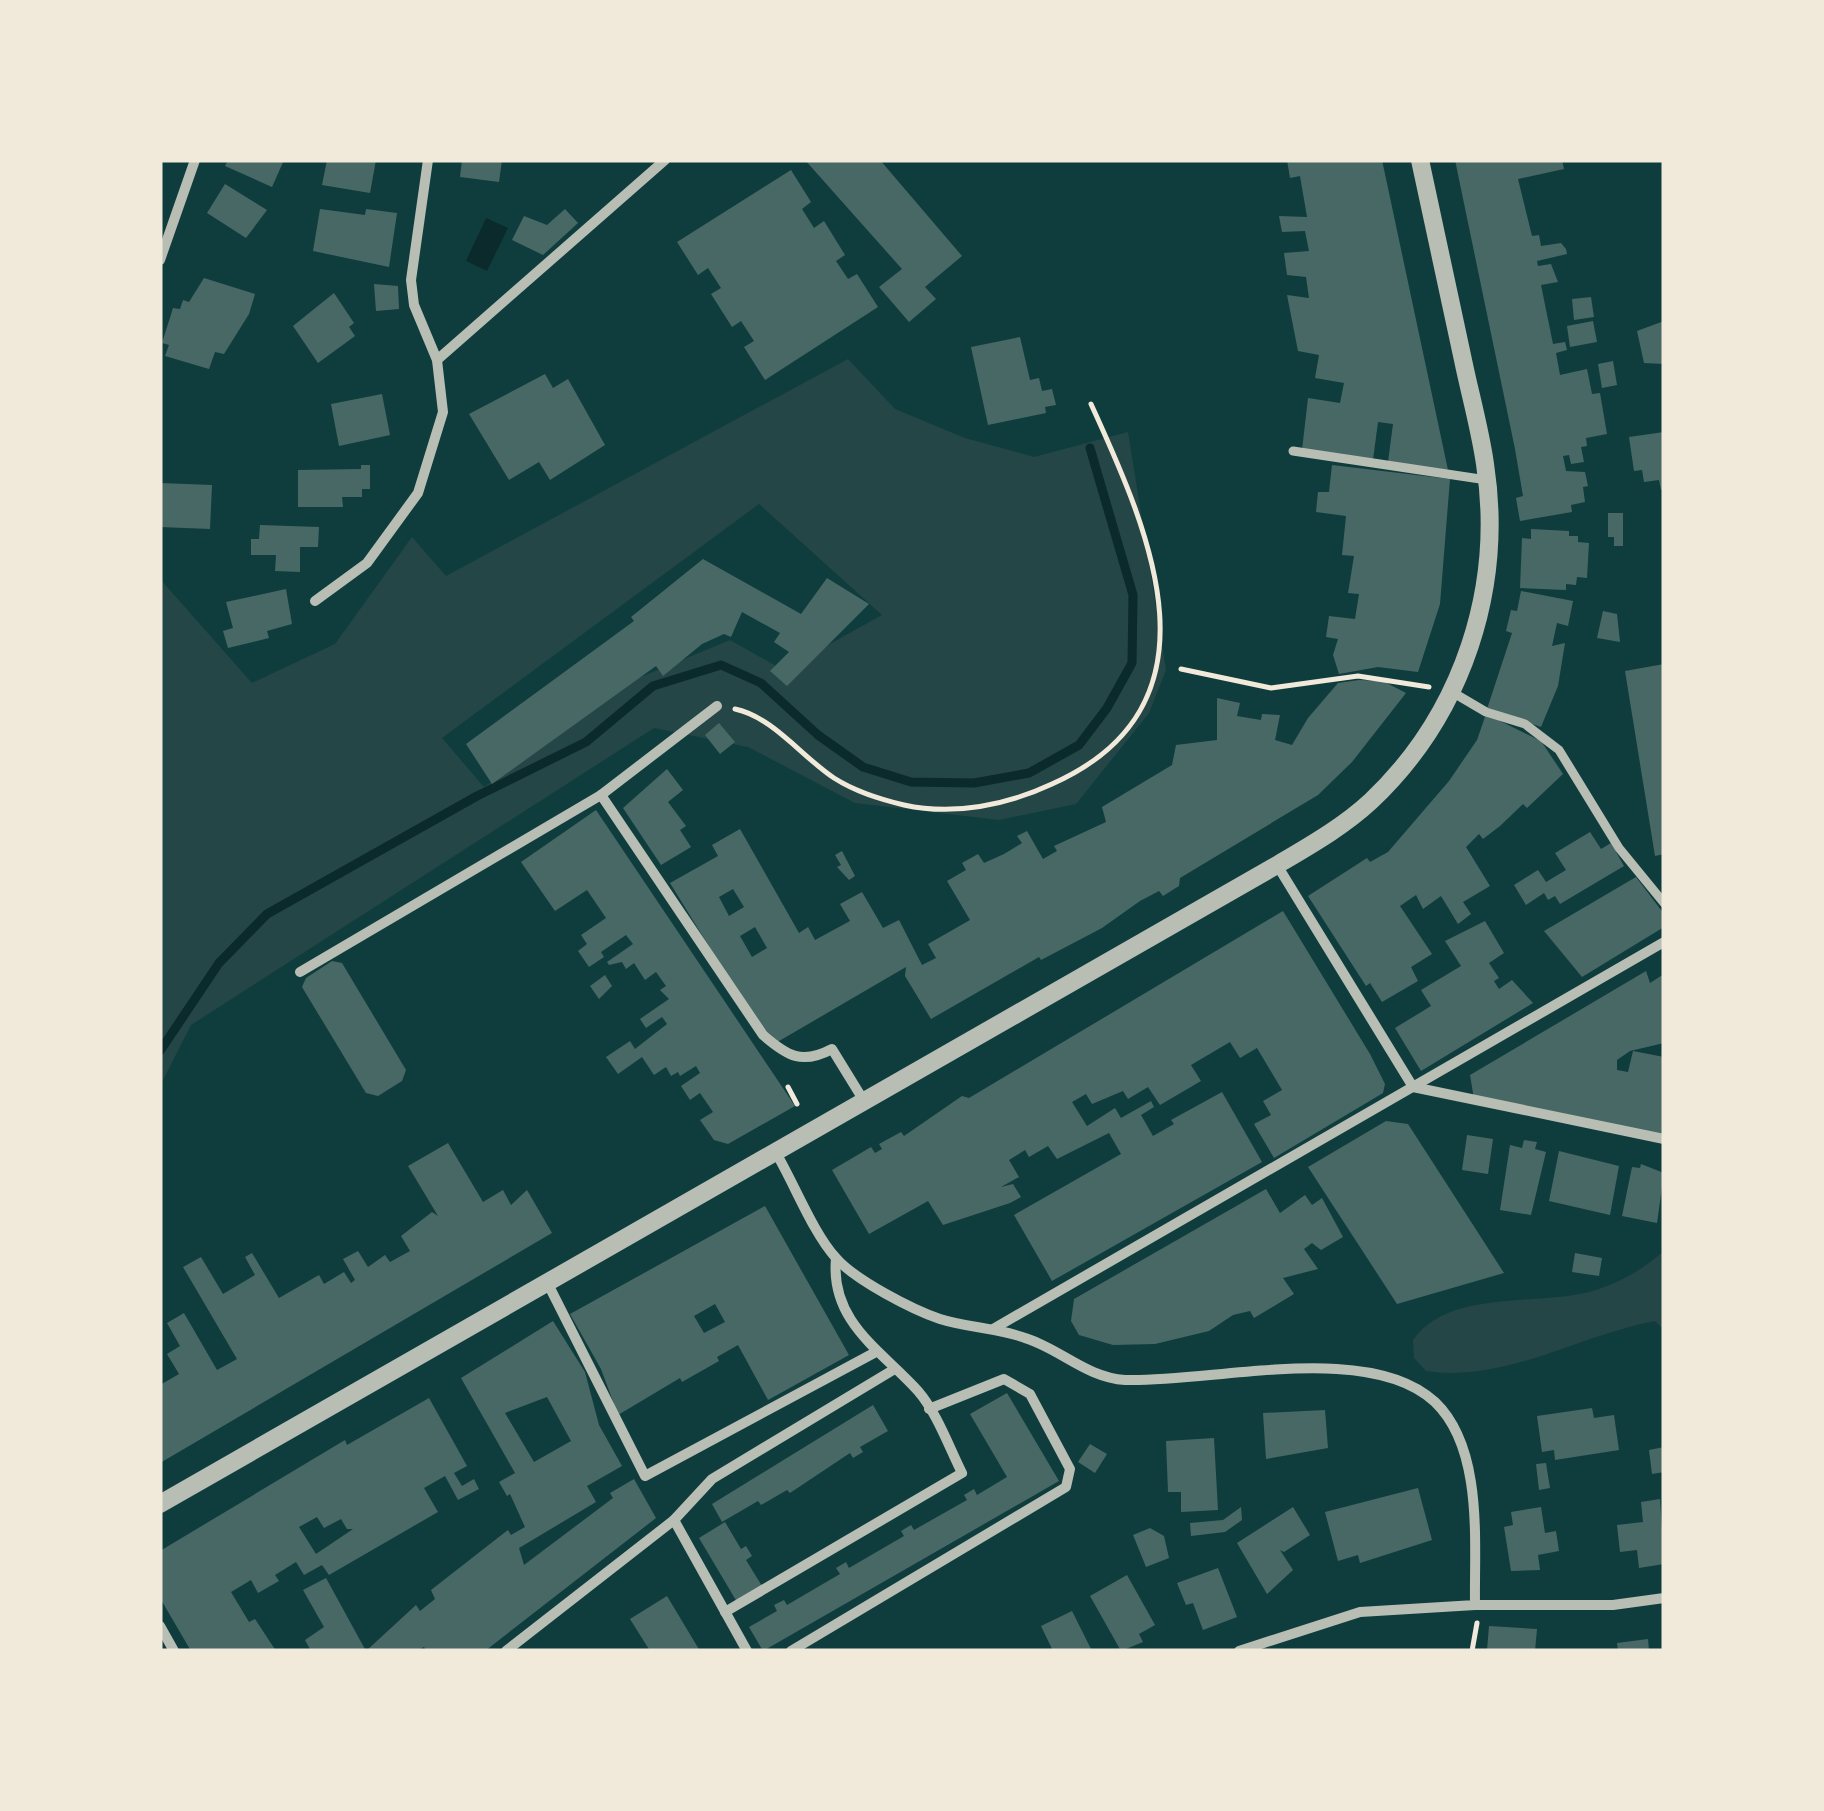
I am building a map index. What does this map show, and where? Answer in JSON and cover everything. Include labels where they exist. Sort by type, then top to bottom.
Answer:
[{"type":"street","points":[[160,260],[195,160]]},
{"type":"street","points":[[314,601],[367,563],[418,493],[443,412],[437,360],[414,305],[411,280],[428,160]]},
{"type":"street","points":[[437,360],[665,160]]},
{"type":"street","points":[[160,1504],[1278,866],[1368,804],[1424,740],[1452,692],[1482,610],[1488,572],[1487,480],[1420,160]]},
{"type":"street","points":[[1293,451],[1487,480]]},
{"type":"street","points":[[1452,692],[1486,712],[1525,724],[1560,750],[1618,848],[1664,903]]},
{"type":"street","points":[[300,972],[602,796],[717,706]]},
{"type":"street","points":[[602,796],[764,1035],[793,1057],[806,1059],[832,1049],[865,1102]]},
{"type":"street","points":[[1278,866],[1413,1087],[1664,1138]]},
{"type":"street","points":[[993,1329],[1664,942]]},
{"type":"street","points":[[776,1153],[836,1259],[899,1300],[941,1319],[1032,1340],[1068,1362],[1119,1380],[1184,1380],[1326,1369],[1376,1374],[1413,1385],[1438,1404],[1456,1436],[1468,1472],[1475,1605]]},
{"type":"street","points":[[725,1612],[962,1472],[918,1391],[874,1353],[844,1307],[834,1277],[836,1259]]},
{"type":"street","points":[[548,1284],[645,1476],[874,1353]]},
{"type":"street","points":[[506,1651],[674,1520],[712,1479],[893,1370]]},
{"type":"street","points":[[790,1651],[1066,1487],[1070,1470],[1030,1394],[1004,1379],[930,1409]]},
{"type":"street","points":[[674,1520],[747,1651]]},
{"type":"street","points":[[1239,1651],[1360,1612],[1475,1605],[1613,1605],[1664,1598]]},
{"type":"street","points":[[160,1626],[174,1651]]},
{"type":"path","points":[[717,706],[758,718],[858,791],[909,806],[977,807],[1006,801],[1073,775],[1100,759],[1117,744],[1152,690],[1162,644],[1154,577],[1134,498],[1092,404]]},
{"type":"path","points":[[1181,669],[1271,688],[1358,676],[1385,677],[1452,692]]},
{"type":"path","points":[[788,1087],[797,1104]]},
{"type":"path","points":[[1472,1651],[1478,1628],[1475,1605]]},
{"type":"shaded area","points":[[486,218],[508,228],[487,271],[466,261]]},
{"type":"shaded area","points":[[848,359],[895,409],[965,438],[1034,457],[1128,432],[1166,670],[1149,713],[1076,804],[999,820],[855,803],[748,747],[654,728],[191,1025],[160,1086],[160,579],[252,683],[335,644],[412,537],[446,576]],"holes":[[[759,504],[882,615],[783,670],[730,640],[631,681],[484,787],[442,738]]]},
{"type":"shaded area","points":[[1664,1251],[1664,1330],[1655,1321],[1484,1370],[1426,1371],[1414,1358],[1413,1340],[1448,1313],[1494,1302],[1589,1292],[1629,1276]]},
{"type":"building","points":[[228,160],[284,160],[272,187],[225,166]]},
{"type":"building","points":[[327,160],[376,160],[370,193],[322,185]]},
{"type":"building","points":[[462,160],[502,160],[499,182],[460,177]]},
{"type":"building","points":[[805,160],[880,160],[962,256],[925,287],[936,299],[909,322],[879,287],[902,269]]},
{"type":"building","points":[[1287,160],[1382,160],[1448,470],[1388,462],[1393,424],[1378,422],[1373,460],[1302,450],[1308,398],[1340,403],[1344,383],[1315,378],[1319,355],[1298,351],[1287,295],[1309,298],[1306,277],[1287,275],[1284,253],[1309,251],[1305,231],[1282,232],[1279,216],[1307,217],[1300,176],[1290,178]]},
{"type":"building","points":[[1455,160],[1562,160],[1564,169],[1518,179],[1532,236],[1539,235],[1541,246],[1561,243],[1566,249],[1567,254],[1537,261],[1538,266],[1551,264],[1558,282],[1541,285],[1553,344],[1565,342],[1567,350],[1556,353],[1560,375],[1587,369],[1592,394],[1600,393],[1607,434],[1586,438],[1587,446],[1581,447],[1584,462],[1571,464],[1569,455],[1563,456],[1566,471],[1585,472],[1588,486],[1583,487],[1585,502],[1571,505],[1572,512],[1520,521],[1516,498],[1523,496],[1515,449]]},
{"type":"building","points":[[791,170],[811,202],[802,209],[814,228],[824,221],[845,255],[836,261],[848,279],[857,274],[878,307],[765,380],[744,347],[754,341],[741,321],[732,327],[711,294],[721,288],[708,268],[698,275],[677,242]]},
{"type":"building","points":[[225,184],[267,210],[246,238],[207,213]]},
{"type":"building","points":[[320,209],[365,215],[366,209],[397,213],[389,267],[313,251]]},
{"type":"building","points":[[565,209],[578,223],[543,255],[512,240],[524,216],[547,225]]},
{"type":"building","points":[[204,278],[255,294],[249,314],[224,354],[215,352],[209,369],[165,356],[169,345],[162,343],[173,308],[180,309],[183,300],[189,302]]},
{"type":"building","points":[[374,284],[398,286],[399,309],[376,311]]},
{"type":"building","points":[[334,293],[354,323],[349,327],[355,336],[318,363],[293,326]]},
{"type":"building","points":[[1591,297],[1594,317],[1574,320],[1572,299]]},
{"type":"building","points":[[1593,321],[1597,342],[1570,347],[1567,326]]},
{"type":"building","points":[[1664,321],[1664,364],[1644,363],[1637,331]]},
{"type":"building","points":[[1020,337],[1030,380],[1039,378],[1042,391],[1052,389],[1056,405],[1045,407],[1046,413],[988,425],[971,347]]},
{"type":"building","points":[[1613,361],[1617,385],[1602,388],[1598,364]]},
{"type":"building","points":[[545,374],[553,388],[568,379],[605,445],[550,480],[539,462],[509,480],[469,414]]},
{"type":"building","points":[[382,394],[390,435],[339,446],[331,404]]},
{"type":"building","points":[[1664,432],[1661,490],[1659,480],[1644,482],[1642,470],[1634,471],[1629,437]]},
{"type":"building","points":[[361,465],[370,465],[370,489],[362,489],[362,497],[342,497],[343,507],[298,507],[298,470],[361,469]]},
{"type":"building","points":[[1332,465],[1450,479],[1440,604],[1418,672],[1378,667],[1339,674],[1333,655],[1338,639],[1326,637],[1329,616],[1355,619],[1359,594],[1348,593],[1354,556],[1342,555],[1346,516],[1316,512],[1318,492],[1329,492]]},
{"type":"building","points":[[160,483],[212,485],[210,529],[160,527]]},
{"type":"building","points":[[1608,513],[1623,513],[1623,546],[1614,546],[1614,537],[1608,537]]},
{"type":"building","points":[[260,525],[319,527],[318,547],[300,547],[300,572],[275,571],[276,555],[251,555],[251,539],[259,539]]},
{"type":"building","points":[[1531,529],[1569,531],[1569,536],[1578,536],[1578,542],[1589,543],[1587,578],[1577,577],[1576,585],[1566,584],[1566,590],[1520,588],[1522,538],[1531,539]]},
{"type":"building","points":[[703,559],[801,614],[827,578],[869,604],[787,686],[770,671],[789,652],[774,642],[780,633],[742,612],[731,637],[724,634],[702,644],[663,676],[656,666],[492,784],[466,744],[634,621],[631,617]]},
{"type":"building","points":[[286,589],[292,624],[267,631],[269,638],[228,648],[223,631],[233,628],[226,602]]},
{"type":"building","points":[[1521,591],[1573,601],[1568,626],[1557,623],[1552,646],[1565,643],[1558,686],[1541,727],[1487,709],[1512,633],[1506,631],[1511,610],[1517,611]]},
{"type":"building","points":[[1603,611],[1617,614],[1620,642],[1597,638]]},
{"type":"building","points":[[1664,664],[1664,854],[1655,856],[1625,671]]},
{"type":"building","points":[[1383,681],[1406,693],[1352,762],[1318,795],[1180,878],[1179,886],[1163,896],[1159,891],[1140,901],[1102,928],[1041,960],[1039,957],[931,1019],[905,976],[906,967],[774,1044],[767,1041],[670,883],[718,856],[712,845],[740,829],[799,933],[808,927],[815,940],[850,921],[840,904],[862,892],[883,928],[899,920],[922,965],[936,958],[928,944],[970,920],[947,881],[966,870],[962,863],[978,854],[984,863],[1004,854],[1022,843],[1017,836],[1027,831],[1043,859],[1057,851],[1054,846],[1106,822],[1102,807],[1172,765],[1176,745],[1217,740],[1217,698],[1240,703],[1237,716],[1261,720],[1262,714],[1280,715],[1275,740],[1292,745],[1308,718],[1338,683]],"holes":[[[733,889],[744,907],[729,916],[719,897]],[[755,927],[767,948],[752,957],[740,936]]]},
{"type":"building","points":[[1486,714],[1541,741],[1563,774],[1527,808],[1523,804],[1483,839],[1479,834],[1466,847],[1490,886],[1463,902],[1471,914],[1458,924],[1441,896],[1423,909],[1416,895],[1400,906],[1432,954],[1411,967],[1418,981],[1382,1002],[1370,983],[1366,986],[1308,896],[1367,858],[1370,862],[1388,852],[1449,781],[1477,740]]},
{"type":"building","points":[[719,723],[735,742],[720,754],[705,735]]},
{"type":"building","points":[[667,769],[683,790],[668,802],[686,826],[680,830],[691,847],[661,865],[623,808]]},
{"type":"building","points":[[596,810],[795,1106],[728,1144],[714,1140],[700,1120],[713,1112],[700,1093],[690,1100],[681,1086],[700,1073],[696,1066],[680,1076],[678,1072],[671,1076],[666,1067],[654,1075],[642,1057],[618,1074],[606,1057],[630,1041],[635,1049],[667,1024],[662,1017],[646,1028],[640,1019],[669,999],[660,990],[666,986],[656,972],[645,980],[634,963],[626,969],[622,962],[609,965],[607,962],[633,944],[626,935],[601,952],[604,957],[589,967],[578,951],[587,944],[581,935],[606,918],[587,890],[555,911],[521,862]]},
{"type":"building","points":[[1590,832],[1601,849],[1611,843],[1624,866],[1560,904],[1555,896],[1548,900],[1544,893],[1526,905],[1514,885],[1538,870],[1546,882],[1566,870],[1555,853]]},
{"type":"building","points":[[842,851],[855,876],[849,880],[837,867],[841,865],[835,855]]},
{"type":"building","points":[[1636,877],[1664,914],[1664,927],[1582,977],[1544,931]]},
{"type":"building","points":[[1283,911],[1370,1054],[1385,1084],[1383,1093],[1274,1158],[1254,1124],[1271,1115],[1263,1101],[1282,1090],[1257,1048],[1240,1058],[1230,1042],[1191,1065],[1201,1081],[1160,1105],[1148,1087],[1128,1099],[1123,1091],[1092,1104],[1086,1094],[1072,1102],[1087,1126],[1115,1108],[1121,1118],[1151,1101],[1154,1107],[1141,1115],[1153,1136],[1174,1124],[1171,1120],[1222,1092],[1262,1162],[1052,1281],[1014,1215],[1121,1154],[1109,1133],[1057,1159],[1048,1146],[1029,1157],[1025,1150],[1009,1160],[1019,1177],[1001,1187],[1013,1184],[1021,1197],[1010,1203],[943,1225],[928,1201],[869,1234],[832,1170],[871,1147],[875,1153],[882,1149],[879,1144],[901,1132],[904,1136],[962,1096],[969,1098]]},
{"type":"building","points":[[1485,921],[1504,953],[1489,963],[1499,978],[1494,981],[1499,989],[1512,980],[1533,1003],[1421,1071],[1395,1028],[1431,1006],[1421,990],[1461,966],[1445,941]]},
{"type":"building","points":[[332,961],[342,963],[406,1070],[402,1081],[378,1096],[366,1093],[302,987],[306,978]]},
{"type":"building","points":[[1646,971],[1650,983],[1664,974],[1664,1043],[1630,1051],[1617,1060],[1617,1070],[1628,1072],[1633,1051],[1664,1057],[1664,1136],[1474,1099],[1470,1075]]},
{"type":"building","points":[[605,975],[612,986],[599,999],[590,986]]},
{"type":"building","points":[[1386,1121],[1408,1124],[1504,1273],[1397,1304],[1308,1167]]},
{"type":"building","points":[[1467,1135],[1493,1139],[1488,1174],[1462,1170]]},
{"type":"building","points":[[1524,1140],[1537,1142],[1535,1149],[1546,1152],[1531,1215],[1500,1210],[1510,1145],[1522,1148]]},
{"type":"building","points":[[448,1143],[483,1202],[503,1190],[511,1205],[527,1190],[552,1233],[160,1463],[160,1385],[179,1374],[167,1354],[180,1346],[167,1323],[184,1313],[217,1370],[237,1359],[183,1267],[201,1257],[223,1294],[255,1275],[245,1257],[252,1253],[279,1298],[319,1275],[324,1284],[344,1272],[351,1283],[355,1280],[343,1259],[358,1251],[368,1267],[385,1255],[390,1262],[410,1251],[401,1236],[432,1212],[438,1216],[408,1166]]},
{"type":"building","points":[[1559,1151],[1619,1166],[1610,1215],[1549,1201]]},
{"type":"building","points":[[1641,1164],[1664,1173],[1657,1223],[1622,1216],[1632,1167],[1640,1168]]},
{"type":"building","points":[[1266,1189],[1280,1213],[1305,1195],[1312,1205],[1322,1198],[1343,1237],[1321,1250],[1312,1243],[1304,1249],[1318,1269],[1283,1278],[1294,1294],[1254,1318],[1250,1311],[1233,1315],[1209,1331],[1155,1344],[1113,1345],[1079,1335],[1071,1321],[1074,1299]]},
{"type":"building","points":[[765,1206],[849,1355],[768,1400],[738,1345],[717,1357],[719,1361],[682,1382],[680,1378],[618,1415],[601,1369],[570,1314]],"holes":[[[715,1304],[725,1322],[704,1333],[694,1316]]]},
{"type":"building","points":[[1575,1253],[1602,1258],[1599,1276],[1572,1272]]},
{"type":"building","points":[[553,1321],[585,1372],[599,1425],[622,1466],[587,1486],[596,1502],[519,1548],[524,1565],[613,1498],[610,1493],[634,1479],[656,1518],[485,1651],[426,1651],[424,1647],[416,1651],[366,1651],[416,1605],[420,1611],[435,1599],[431,1590],[504,1533],[508,1530],[511,1535],[525,1527],[510,1494],[507,1496],[499,1482],[515,1473],[461,1378]],"holes":[[[547,1397],[571,1441],[534,1462],[505,1413]]]},
{"type":"building","points":[[1007,1393],[1059,1481],[763,1651],[749,1627],[777,1611],[774,1605],[784,1600],[787,1605],[840,1574],[836,1568],[846,1562],[849,1568],[904,1536],[901,1531],[911,1525],[914,1530],[967,1500],[964,1495],[974,1489],[977,1495],[1007,1477],[970,1414]]},
{"type":"building","points":[[429,1398],[467,1466],[454,1473],[462,1486],[474,1479],[479,1489],[458,1500],[445,1476],[424,1488],[438,1512],[329,1575],[322,1565],[304,1575],[296,1562],[275,1575],[279,1581],[258,1593],[251,1580],[231,1592],[249,1622],[255,1619],[276,1651],[191,1651],[160,1598],[160,1551],[345,1440],[347,1445]],"holes":[[[317,1517],[324,1528],[341,1519],[347,1529],[353,1529],[316,1554],[299,1527]]]},
{"type":"building","points":[[873,1405],[888,1431],[860,1447],[863,1452],[853,1458],[850,1453],[790,1493],[787,1490],[761,1505],[758,1501],[722,1522],[712,1504]]},
{"type":"building","points":[[1592,1408],[1594,1418],[1614,1415],[1619,1450],[1555,1460],[1554,1450],[1542,1452],[1537,1416]]},
{"type":"building","points":[[1325,1410],[1328,1448],[1266,1459],[1263,1413]]},
{"type":"building","points":[[1214,1438],[1218,1510],[1181,1512],[1181,1492],[1168,1492],[1166,1441]]},
{"type":"building","points":[[1090,1444],[1107,1454],[1095,1473],[1078,1462]]},
{"type":"building","points":[[1664,1447],[1664,1472],[1652,1474],[1649,1450]]},
{"type":"building","points":[[1546,1463],[1550,1488],[1539,1490],[1536,1464]]},
{"type":"building","points":[[1418,1488],[1432,1540],[1360,1563],[1358,1555],[1338,1561],[1325,1512]]},
{"type":"building","points":[[1660,1499],[1664,1564],[1639,1568],[1637,1550],[1620,1552],[1617,1525],[1643,1522],[1641,1502]]},
{"type":"building","points":[[1241,1507],[1242,1520],[1225,1532],[1191,1536],[1190,1523],[1223,1520]]},
{"type":"building","points":[[1293,1507],[1310,1535],[1284,1552],[1280,1550],[1293,1570],[1267,1594],[1237,1543]]},
{"type":"building","points":[[1541,1507],[1545,1533],[1556,1531],[1559,1551],[1538,1555],[1540,1570],[1511,1571],[1504,1527],[1513,1525],[1511,1512]]},
{"type":"building","points":[[725,1522],[741,1549],[746,1546],[752,1556],[746,1560],[762,1586],[737,1602],[699,1538]]},
{"type":"building","points":[[1150,1528],[1164,1536],[1169,1558],[1146,1567],[1133,1535]]},
{"type":"building","points":[[1218,1568],[1237,1617],[1203,1630],[1193,1603],[1186,1605],[1177,1583]]},
{"type":"building","points":[[1127,1575],[1155,1625],[1139,1634],[1143,1642],[1121,1651],[1090,1596]]},
{"type":"building","points":[[326,1578],[366,1651],[311,1651],[305,1640],[324,1627],[303,1590]]},
{"type":"building","points":[[667,1596],[700,1651],[650,1651],[630,1619]]},
{"type":"building","points":[[1072,1611],[1092,1651],[1053,1651],[1041,1626]]},
{"type":"building","points":[[1489,1626],[1537,1629],[1535,1651],[1487,1650]]},
{"type":"building","points":[[1648,1639],[1649,1651],[1618,1651],[1617,1643]]},
{"type":"waterway","points":[[160,1051],[219,963],[267,914],[477,796],[586,742],[653,686],[721,665],[761,683],[818,735],[863,767],[911,782],[974,783],[1029,773],[1079,745],[1107,708],[1132,663],[1133,595],[1090,448]]}]
